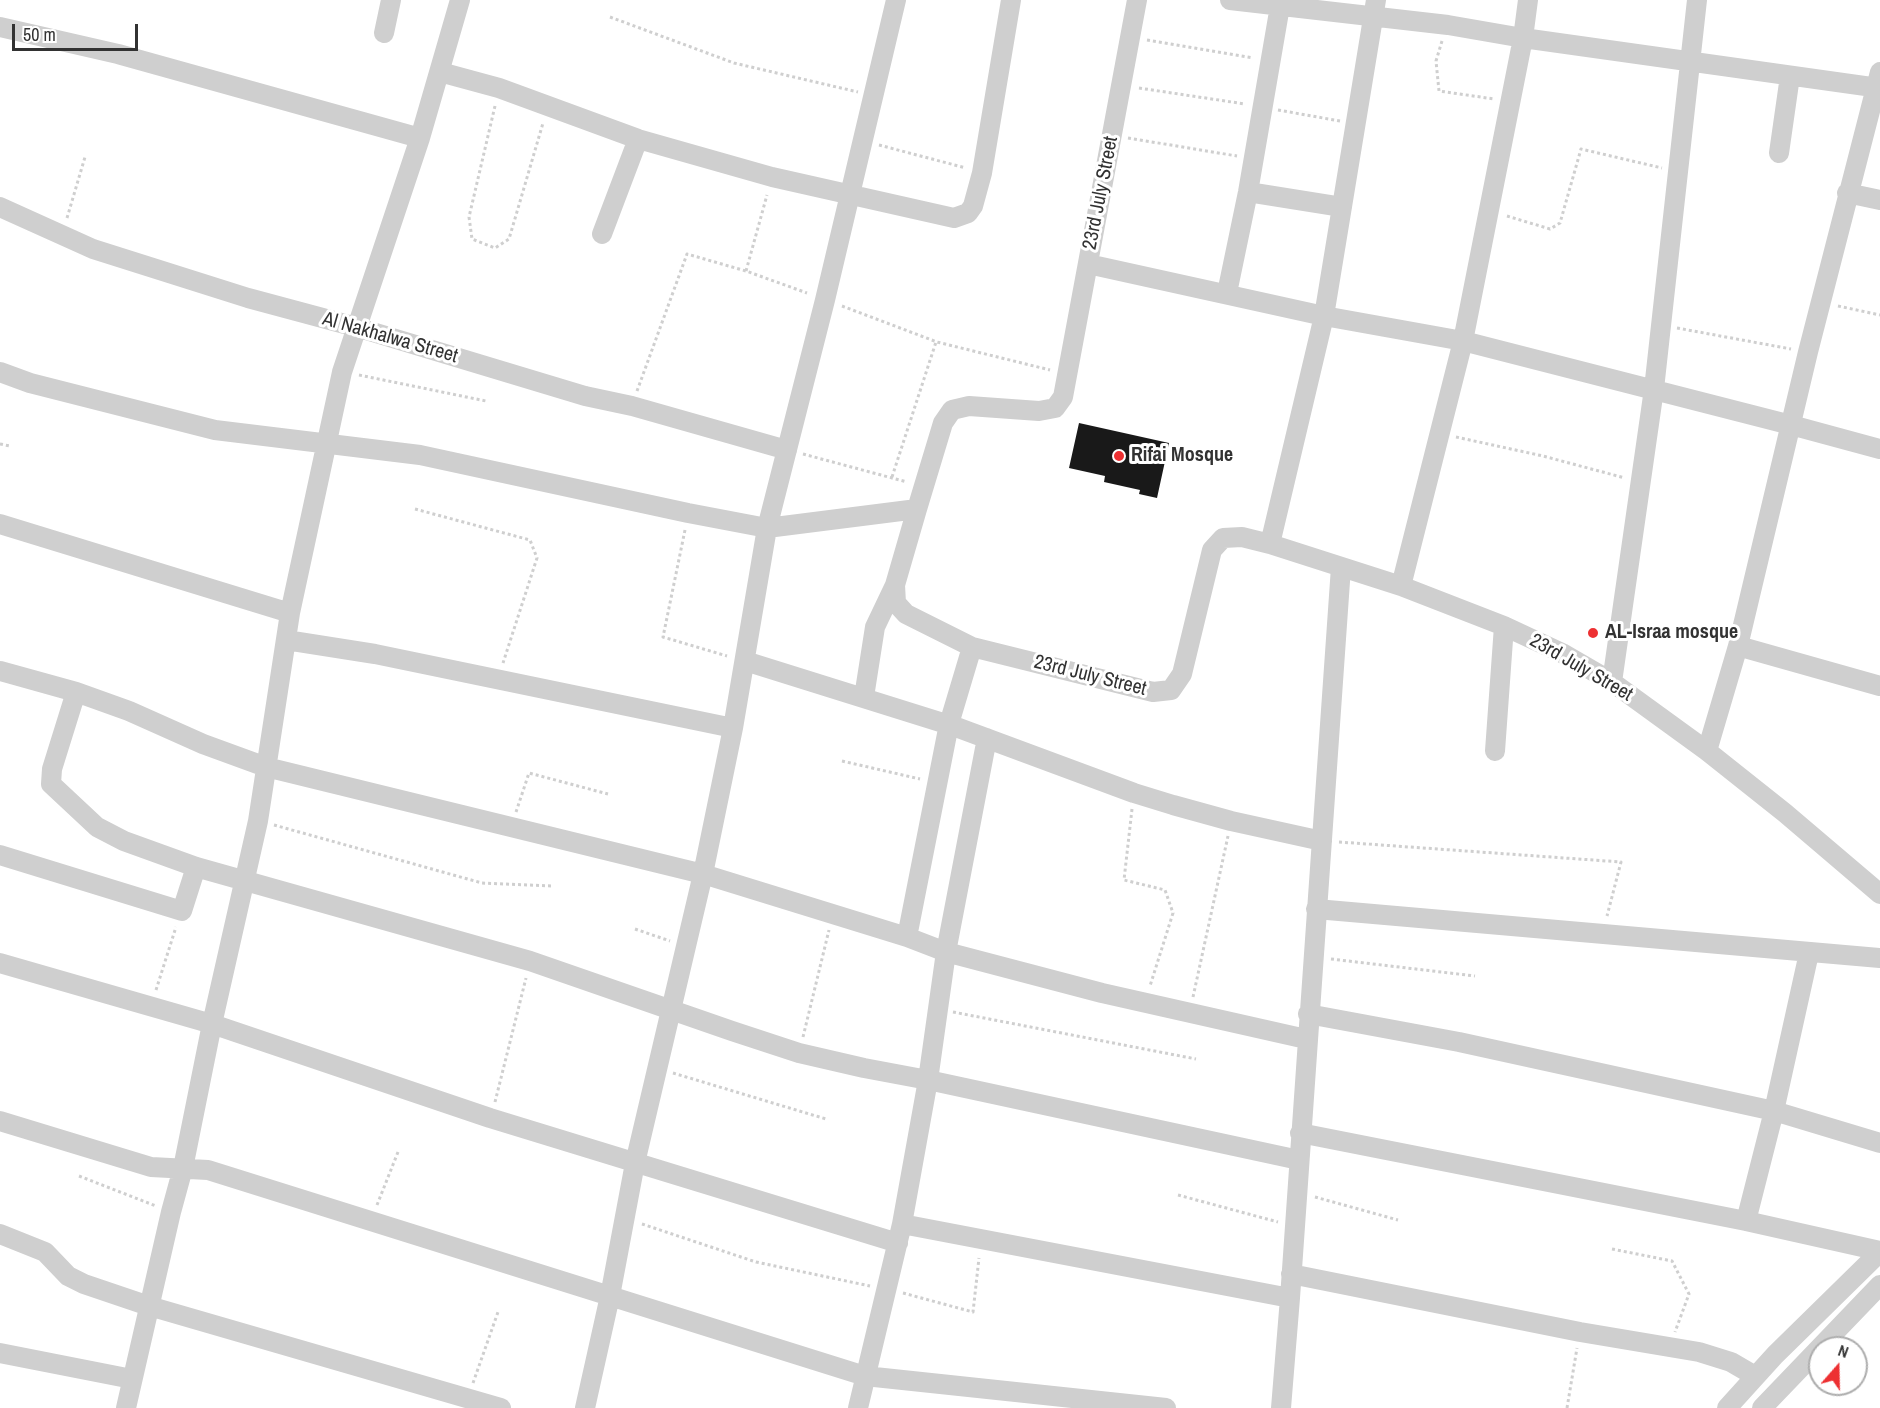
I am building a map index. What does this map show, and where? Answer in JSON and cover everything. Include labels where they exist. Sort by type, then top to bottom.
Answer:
[{"type":"street","points":[[384,33],[391,0]]},
{"type":"street","points":[[126,1408],[183,1168],[212,1024],[258,821],[290,613],[342,372],[420,138],[460,0]]},
{"type":"street","points":[[585,1408],[610,1296],[635,1163],[703,874],[733,728],[767,528],[896,0]]},
{"type":"street","points":[[440,72],[499,88],[638,140],[772,177],[954,218],[968,213],[973,206],[982,172],[1011,0]]},
{"type":"street","name":"23rd July Street","points":[[1137,0],[1063,397],[1055,408],[1039,411],[969,406],[952,410],[943,423],[917,509],[895,585],[896,603],[906,614],[972,646],[1153,692],[1171,690],[1182,674],[1212,550],[1223,538],[1242,537],[1270,544],[1401,586],[1504,626],[1562,653],[1612,682],[1707,751],[1785,813],[1880,894]]},
{"type":"street","points":[[1230,0],[1280,6],[1375,8],[1448,25],[1523,38],[1790,76],[1879,82],[1847,193],[1738,646],[1707,751]]},
{"type":"street","points":[[1401,586],[1462,341],[1523,38],[1528,0]]},
{"type":"street","points":[[1612,682],[1654,389],[1697,0]]},
{"type":"street","points":[[1227,293],[1248,192],[1280,6]]},
{"type":"street","points":[[1270,544],[1324,316],[1375,8]]},
{"type":"street","points":[[0,27],[118,54],[420,138]]},
{"type":"street","points":[[1779,153],[1790,76]]},
{"type":"street","points":[[602,234],[638,140]]},
{"type":"street","points":[[1248,192],[1342,207]]},
{"type":"street","points":[[1847,193],[1880,200]]},
{"type":"street","name":"Al Nakhalwa Street","points":[[0,207],[93,249],[237,294],[356,327],[585,396],[632,406],[787,450]]},
{"type":"street","points":[[1088,264],[1324,316],[1462,341],[1791,424],[1880,449]]},
{"type":"street","points":[[0,372],[30,383],[215,430],[386,450],[469,464],[688,513],[767,528],[917,509]]},
{"type":"street","points":[[0,524],[290,613]]},
{"type":"street","points":[[1281,1408],[1341,567]]},
{"type":"street","points":[[864,697],[875,627],[895,585]]},
{"type":"street","points":[[1495,751],[1504,626]]},
{"type":"street","points":[[286,640],[375,654],[733,728]]},
{"type":"street","points":[[907,937],[948,724],[972,646]]},
{"type":"street","points":[[1738,646],[1880,687]]},
{"type":"street","points":[[745,661],[948,724],[1134,793],[1231,821],[1322,841]]},
{"type":"street","points":[[0,671],[76,692],[129,711],[203,744],[266,767],[703,874],[907,937],[946,952],[1144,1003],[1306,1039]]},
{"type":"street","points":[[76,692],[52,769],[51,784],[78,811],[105,832],[196,867],[530,961],[800,1053],[1299,1160]]},
{"type":"street","points":[[858,1408],[900,1234],[928,1080],[946,952],[987,738]]},
{"type":"street","points":[[0,855],[36,864],[182,911],[196,867]]},
{"type":"street","points":[[1316,909],[1880,958]]},
{"type":"street","points":[[1746,1221],[1774,1111],[1809,953]]},
{"type":"street","points":[[0,963],[212,1024],[490,1118],[635,1163],[900,1234],[981,1239],[1290,1298]]},
{"type":"street","points":[[1308,1014],[1459,1042],[1774,1111],[1880,1143]]},
{"type":"street","points":[[0,1121],[151,1167],[208,1170],[865,1377],[1026,1401],[1166,1408]]},
{"type":"street","points":[[1300,1133],[1746,1221],[1880,1251]]},
{"type":"street","points":[[0,1234],[45,1252],[68,1276],[84,1284],[149,1306],[501,1408]]},
{"type":"street","points":[[1727,1408],[1774,1355],[1880,1251]]},
{"type":"street","points":[[1291,1274],[1580,1332],[1670,1346],[1731,1362],[1755,1376]]},
{"type":"street","points":[[1762,1408],[1880,1285]]},
{"type":"street","points":[[0,1353],[132,1379]]},
{"type":"street","points":[[1774,1355],[1792,1376]]},
{"type":"path","points":[[610,17],[734,63],[874,96]]},
{"type":"path","points":[[1448,25],[1436,61],[1438,91],[1510,102]]},
{"type":"path","points":[[1131,38],[1270,60]]},
{"type":"path","points":[[1122,86],[1263,107],[1355,124]]},
{"type":"path","points":[[499,88],[470,217],[472,239],[495,248],[509,239],[548,106]]},
{"type":"path","points":[[1112,135],[1254,158]]},
{"type":"path","points":[[863,141],[982,172]]},
{"type":"path","points":[[1489,211],[1550,228],[1560,223],[1581,149],[1678,171]]},
{"type":"path","points":[[63,235],[85,157]]},
{"type":"path","points":[[632,406],[687,254],[746,271],[772,177]]},
{"type":"path","points":[[1820,303],[1880,315]]},
{"type":"path","points":[[1661,325],[1808,352]]},
{"type":"path","points":[[892,477],[937,342],[1068,375]]},
{"type":"path","points":[[342,372],[486,401]]},
{"type":"path","points":[[1440,433],[1543,456],[1642,482]]},
{"type":"path","points":[[0,444],[10,446]]},
{"type":"path","points":[[787,450],[924,486]]},
{"type":"path","points":[[414,509],[531,540],[537,558],[497,681]]},
{"type":"path","points":[[688,513],[663,637],[745,661]]},
{"type":"path","points":[[842,761],[900,773],[936,784]]},
{"type":"path","points":[[510,828],[529,773],[608,794]]},
{"type":"path","points":[[1134,793],[1124,880],[1165,890],[1173,913],[1144,1003]]},
{"type":"path","points":[[258,821],[482,883],[553,886]]},
{"type":"path","points":[[1190,1014],[1231,821]]},
{"type":"path","points":[[1322,841],[1621,862],[1602,934]]},
{"type":"path","points":[[151,1006],[182,911]]},
{"type":"path","points":[[800,1053],[833,914]]},
{"type":"path","points":[[635,929],[686,946]]},
{"type":"path","points":[[1312,957],[1475,976]]},
{"type":"path","points":[[490,1118],[530,961]]},
{"type":"path","points":[[939,1009],[1196,1059]]},
{"type":"path","points":[[657,1068],[826,1119]]},
{"type":"path","points":[[370,1221],[398,1152]]},
{"type":"path","points":[[80,1176],[171,1212]]},
{"type":"path","points":[[1296,1192],[1398,1220]]},
{"type":"path","points":[[1178,1195],[1294,1226]]},
{"type":"path","points":[[623,1218],[756,1262],[888,1289],[973,1312],[981,1239]]},
{"type":"path","points":[[1612,1250],[1672,1261],[1689,1294],[1670,1346]]},
{"type":"path","points":[[468,1399],[498,1312]]},
{"type":"path","points":[[1567,1408],[1580,1332]]},
{"type":"building","name":"Rifai Mosque","points":[[1079,423],[1169,443],[1157,498],[1139,494],[1140,490],[1104,482],[1105,476],[1069,468]]},
{"type":"place","name":"Rifai Mosque","points":[[1119,456]]},
{"type":"place","name":"AL-Israa mosque","points":[[1593,633]]}]
